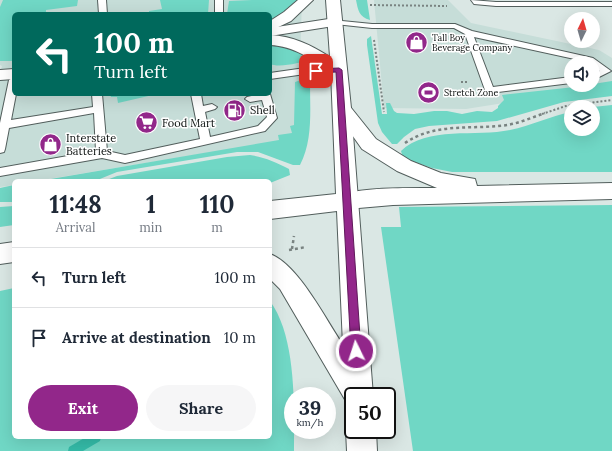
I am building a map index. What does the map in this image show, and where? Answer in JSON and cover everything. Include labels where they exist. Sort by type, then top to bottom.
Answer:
[{"type":"main road","points":[[272,26],[283,21],[306,0]]},
{"type":"main road","points":[[333,0],[342,108],[358,387]]},
{"type":"main road","points":[[272,32],[335,22]]},
{"type":"main road","points":[[272,40],[279,39],[297,44],[339,70]]},
{"type":"main road","points":[[0,75],[12,74]]},
{"type":"main road","points":[[342,108],[369,144],[406,168],[438,180],[517,193]]},
{"type":"main road","points":[[272,210],[393,197],[612,191]]},
{"type":"main road","points":[[0,254],[12,252]]},
{"type":"main road","points":[[272,266],[288,281],[353,387]]},
{"type":"main road","points":[[361,439],[362,451]]},
{"type":"lane","points":[[102,0],[103,12]]},
{"type":"lane","points":[[219,12],[220,0]]},
{"type":"lane","points":[[475,0],[477,2],[496,4],[612,4]]},
{"type":"lane","points":[[335,22],[372,26],[455,26],[468,33],[572,56]]},
{"type":"lane","points":[[468,33],[490,90],[564,81]]},
{"type":"lane","points":[[600,66],[607,71],[600,74]]},
{"type":"lane","points":[[272,76],[305,71],[339,70]]},
{"type":"lane","points":[[0,149],[12,89]]},
{"type":"lane","points":[[97,96],[102,154]]},
{"type":"lane","points":[[196,96],[206,142]]},
{"type":"lane","points":[[250,99],[261,96]]},
{"type":"lane","points":[[0,172],[102,154],[125,159],[261,129],[272,118],[265,96]]},
{"type":"lane","points":[[200,110],[212,107]]},
{"type":"lane","points":[[4,125],[98,109]]},
{"type":"path","points":[[370,5],[447,6]]},
{"type":"path","points":[[373,33],[384,112]]},
{"type":"path","points":[[403,144],[417,134],[436,130],[508,125],[566,106],[612,100]]},
{"type":"path","points":[[294,236],[292,248],[306,247]]},
{"type":"shaded area","points":[[0,0],[302,0],[299,92],[295,134],[280,141],[48,179],[12,179],[12,185],[0,187],[0,73],[2,66],[0,65]]},
{"type":"shaded area","points":[[374,0],[448,0],[471,23],[564,43],[564,48],[590,48],[599,50],[612,58],[612,86],[600,88],[600,56],[564,56],[564,92],[574,92],[466,109],[384,108]]},
{"type":"green space","points":[[3,0],[78,0],[77,6],[46,10],[46,12],[12,12],[12,61],[0,61],[0,7]]},
{"type":"green space","points":[[160,0],[209,0],[208,12],[149,12],[162,9]]},
{"type":"green space","points":[[298,0],[272,21],[272,12],[227,12],[229,1]]},
{"type":"green space","points":[[356,0],[367,0],[370,20],[361,15],[358,10]]},
{"type":"green space","points":[[371,36],[382,114],[387,114],[386,103],[390,103],[394,111],[397,113],[414,114],[447,111],[462,114],[477,111],[492,112],[498,108],[504,100],[502,95],[564,88],[564,92],[600,92],[600,83],[612,81],[612,96],[580,100],[564,100],[564,102],[497,121],[429,126],[415,129],[397,144],[392,144],[382,132],[378,123],[367,39]]},
{"type":"green space","points":[[272,44],[278,44],[293,48],[303,53],[310,59],[290,64],[272,64]]},
{"type":"green space","points":[[304,79],[310,82],[309,135],[300,165],[293,165],[258,152],[237,152],[117,172],[100,179],[51,179],[279,140],[278,135],[292,133],[290,126],[294,125],[295,82]]},
{"type":"green space","points":[[148,96],[118,103],[117,97],[111,97]]},
{"type":"green space","points":[[612,105],[612,172],[452,172],[432,168],[403,158],[401,151],[412,143],[424,138],[438,135],[510,130],[564,114],[564,136],[600,136],[600,106]]},
{"type":"green space","points":[[250,155],[265,158],[289,169],[290,175],[272,182],[272,179],[109,179],[117,176],[227,157]]},
{"type":"green space","points":[[12,185],[12,202],[0,202],[0,188]]},
{"type":"green space","points":[[612,205],[612,451],[413,451],[381,227],[401,227],[399,207]]},
{"type":"green space","points":[[12,206],[12,225],[0,227],[0,207]]},
{"type":"green space","points":[[12,288],[12,439],[272,439],[272,304],[279,316],[289,353],[293,387],[284,387],[284,439],[294,439],[294,451],[0,451],[0,291]]},
{"type":"waterway","points":[[73,451],[93,439]]},
{"type":"place","name":"Tall Boy Beverage Company","points":[[417,43]]},
{"type":"place","name":"Stretch Zone","points":[[429,93]]},
{"type":"place","name":"Shell","points":[[234,110]]},
{"type":"place","name":"Food Mart","points":[[147,123]]},
{"type":"place","name":"Interstate Batteries","points":[[51,144]]},
{"type":"route","points":[[316,71],[339,70],[356,351]]}]
